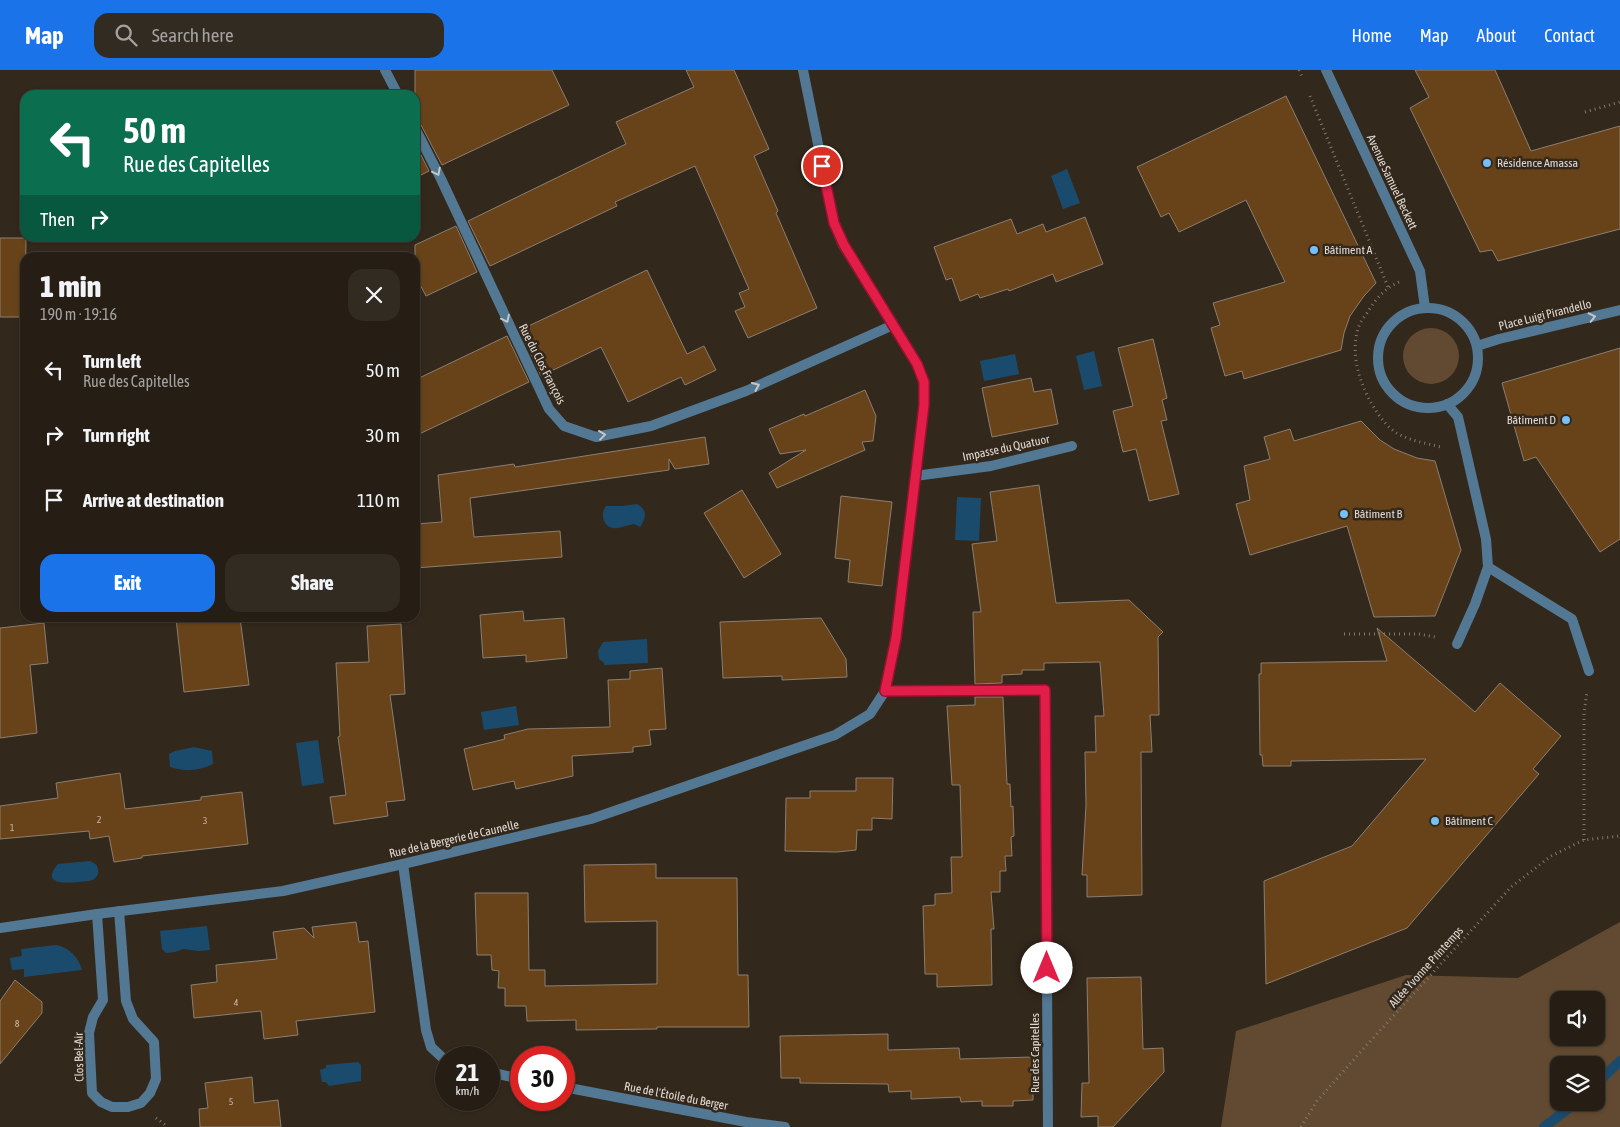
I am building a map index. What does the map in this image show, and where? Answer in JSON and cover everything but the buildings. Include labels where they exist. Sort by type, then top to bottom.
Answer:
[{"type":"street","points":[[386,70],[396,90]]},
{"type":"street","points":[[803,70],[834,223],[844,245],[917,364],[924,382],[924,405],[896,638],[885,691]]},
{"type":"street","name":"Avenue Samuel Beckett","points":[[1326,70],[1420,272],[1425,308]]},
{"type":"street","name":"Rue du Clos François","points":[[420,138],[549,409],[564,426],[596,437],[651,426],[746,391],[893,325]]},
{"type":"street","points":[[1425,308],[1442,310],[1458,318],[1470,330],[1477,346],[1476,374],[1469,387],[1460,397],[1447,404],[1433,408],[1418,407],[1405,402],[1393,394],[1385,382],[1379,366],[1379,350],[1385,334],[1395,321],[1409,312],[1425,308]]},
{"type":"street","name":"Place Luigi Pirandello","points":[[1477,346],[1620,310]]},
{"type":"street","points":[[1447,404],[1458,417],[1486,539],[1488,566],[1475,604],[1457,644]]},
{"type":"street","name":"Impasse du Quatuor","points":[[915,476],[991,466],[1072,446]]},
{"type":"street","points":[[1488,566],[1572,619],[1589,671]]},
{"type":"street","name":"Rue des Capitelles","points":[[885,691],[1045,690],[1048,1127]]},
{"type":"street","name":"Rue de la Bergerie de Caunelle","points":[[0,928],[284,891],[592,819],[835,735],[870,714],[885,691]]},
{"type":"street","points":[[403,864],[426,1030],[431,1046],[435,1050]]},
{"type":"street","name":"Clos Bel-Air","points":[[97,914],[103,1000],[93,1018],[89,1034],[92,1092],[101,1102],[112,1107],[128,1107],[141,1103],[150,1093],[156,1079],[154,1042],[133,1019],[126,1001],[119,911]]},
{"type":"street","name":"Rue de l'Étoile du Berger","points":[[575,1089],[737,1120],[785,1127]]},
{"type":"path","points":[[1299,70],[1388,287]]},
{"type":"path","points":[[1585,112],[1620,102]]},
{"type":"path","points":[[1420,272],[1388,287],[1373,303],[1359,325],[1355,344],[1357,366],[1363,391],[1387,425],[1404,438],[1442,447],[1465,446]]},
{"type":"path","points":[[1344,634],[1419,634],[1432,636]]},
{"type":"path","points":[[1584,840],[1584,712],[1589,671]]},
{"type":"path","name":"Allée Yvonne Printemps","points":[[1301,1127],[1318,1101],[1353,1061],[1511,887],[1551,856],[1584,840],[1620,836]]},
{"type":"shaded area","points":[[1431,328],[1442,330],[1451,336],[1457,345],[1459,356],[1457,367],[1451,376],[1442,382],[1431,384],[1420,382],[1411,376],[1405,367],[1403,356],[1405,345],[1411,336],[1420,330]]},
{"type":"shaded area","points":[[1620,922],[1620,1127],[1221,1127],[1236,1031],[1406,975],[1518,978]]},
{"type":"water","points":[[1067,169],[1080,203],[1063,209],[1051,176]]},
{"type":"water","points":[[1094,351],[1102,386],[1084,390],[1076,356]]},
{"type":"water","points":[[1015,354],[1019,374],[984,381],[980,361]]},
{"type":"water","points":[[957,497],[981,498],[979,541],[955,540]]},
{"type":"water","points":[[637,504],[641,506],[645,514],[640,527],[634,524],[613,528],[609,527],[604,521],[603,514],[606,506]]},
{"type":"water","points":[[647,639],[648,663],[604,665],[599,659],[598,651],[603,642]]},
{"type":"water","points":[[516,706],[519,725],[484,730],[481,712]]},
{"type":"water","points":[[318,740],[324,783],[302,786],[296,743]]},
{"type":"water","points":[[194,747],[212,751],[213,764],[192,770],[170,767],[169,754]]},
{"type":"water","points":[[90,861],[98,867],[97,876],[92,880],[68,883],[53,879],[53,871],[58,864]]},
{"type":"water","points":[[207,926],[210,950],[183,949],[166,953],[162,949],[160,931]]},
{"type":"water","points":[[56,945],[65,948],[73,954],[82,970],[24,977],[24,969],[12,970],[10,958],[22,956],[21,949]]},
{"type":"water","points":[[358,1062],[361,1065],[361,1081],[329,1086],[326,1082],[322,1082],[320,1070],[326,1068],[326,1065]]},
{"type":"waterway","points":[[1605,1075],[1620,1061]]},
{"type":"waterway","points":[[1544,1127],[1565,1111]]},
{"type":"place","name":"Résidence Amassa","points":[[1487,163]]},
{"type":"place","name":"Bâtiment A","points":[[1314,250]]},
{"type":"place","name":"Bâtiment D","points":[[1566,420]]},
{"type":"place","name":"Bâtiment B","points":[[1344,514]]},
{"type":"place","name":"Bâtiment C","points":[[1435,821]]},
{"type":"route","points":[[822,166],[834,223],[844,245],[917,364],[924,382],[924,405],[896,638],[885,691],[1045,690],[1047,968]]}]
